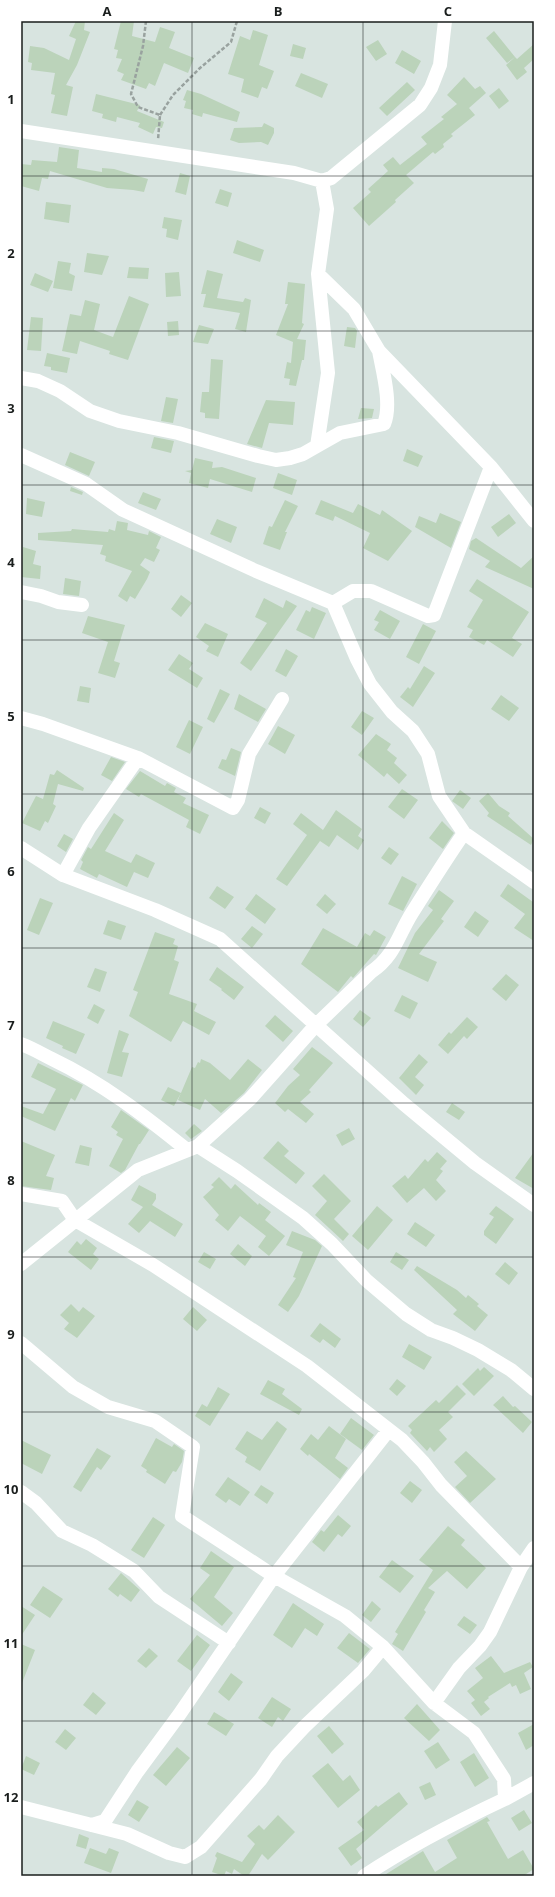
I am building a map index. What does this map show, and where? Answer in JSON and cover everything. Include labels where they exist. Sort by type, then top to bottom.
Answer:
[{"type":"street","points":[[21,131],[294,173],[322,181],[332,178],[420,105],[431,88],[440,65],[445,21]]},
{"type":"street","points":[[317,446],[328,373],[318,274],[327,209],[322,181]]},
{"type":"street","points":[[318,274],[354,309],[379,352],[491,467],[534,521]]},
{"type":"street","points":[[21,378],[38,381],[60,391],[90,411],[119,421],[178,433],[276,460],[303,454],[340,433],[384,424],[386,418],[386,392],[379,352]]},
{"type":"street","points":[[21,455],[86,484],[122,510],[256,571],[332,603],[356,659],[370,684],[392,712],[413,731],[428,754],[439,796],[464,833],[534,882]]},
{"type":"street","points":[[332,603],[353,591],[370,591],[428,616],[434,615],[491,467]]},
{"type":"street","points":[[21,592],[41,596],[58,602],[82,605]]},
{"type":"street","points":[[21,718],[43,724],[138,758],[233,808],[238,800],[249,754],[282,699]]},
{"type":"street","points":[[63,875],[89,828],[138,758]]},
{"type":"street","points":[[21,1264],[138,1170],[192,1148],[250,1099],[316,1025],[371,972],[380,966],[396,947],[407,922],[464,833]]},
{"type":"street","points":[[21,848],[63,875],[155,910],[220,939],[404,1104],[475,1164],[534,1205]]},
{"type":"street","points":[[21,1044],[83,1074],[108,1089],[192,1148],[237,1170],[303,1218],[332,1244],[366,1280],[406,1314],[431,1330],[453,1338],[478,1350],[511,1370],[534,1389]]},
{"type":"street","points":[[21,1194],[62,1201],[75,1220],[153,1265],[241,1321],[307,1366],[409,1447],[441,1485],[521,1568]]},
{"type":"street","points":[[21,1343],[73,1387],[108,1406],[155,1421],[193,1447],[182,1516],[274,1576],[345,1616],[383,1647],[434,1703],[474,1733],[504,1779],[505,1799]]},
{"type":"street","points":[[92,1825],[104,1820],[229,1643],[274,1576],[348,1485],[388,1431]]},
{"type":"street","points":[[21,1492],[36,1503],[62,1531],[92,1545],[134,1571],[159,1597],[229,1643]]},
{"type":"street","points":[[434,1703],[459,1668],[480,1646],[490,1632],[521,1568],[534,1548]]},
{"type":"street","points":[[21,1807],[127,1834],[169,1853],[185,1857],[201,1847],[261,1779],[277,1756],[304,1727],[351,1684],[383,1647]]},
{"type":"street","points":[[364,1876],[401,1852],[451,1824],[505,1799],[534,1783]]},
{"type":"path","points":[[146,21],[143,46],[131,94],[138,107],[160,115]]},
{"type":"path","points":[[157,152],[160,115],[173,95],[200,68],[232,42],[237,21]]},
{"type":"building","points":[[76,21],[85,21],[84,30],[90,32],[77,65],[66,85],[73,87],[67,116],[51,113],[55,95],[51,94],[55,73],[31,70],[32,63],[28,62],[30,46],[44,48],[69,60],[76,39],[69,36]]},
{"type":"building","points":[[121,21],[134,21],[132,36],[155,42],[160,27],[175,32],[169,48],[194,58],[188,73],[164,63],[155,86],[149,83],[146,89],[121,80],[124,74],[117,71],[122,59],[116,58],[118,50],[114,49]]},
{"type":"building","points":[[253,30],[268,35],[259,65],[274,71],[267,89],[262,87],[258,98],[241,92],[244,79],[228,74],[240,36],[250,40]]},
{"type":"building","points":[[494,31],[515,57],[507,63],[486,38]]},
{"type":"building","points":[[378,40],[387,54],[376,61],[366,47]]},
{"type":"building","points":[[293,44],[306,48],[303,59],[290,56]]},
{"type":"building","points":[[534,44],[534,59],[524,68],[527,72],[517,80],[506,65],[515,57],[517,59]]},
{"type":"building","points":[[402,50],[421,61],[414,74],[395,63]]},
{"type":"building","points":[[301,73],[328,84],[322,98],[295,86]]},
{"type":"building","points":[[464,77],[475,89],[480,86],[486,93],[469,108],[475,115],[451,134],[453,136],[443,144],[444,147],[435,154],[433,152],[406,175],[414,183],[395,200],[396,202],[369,226],[353,208],[371,192],[368,189],[388,171],[383,165],[393,157],[400,165],[427,144],[421,137],[444,119],[441,117],[457,104],[447,95]]},
{"type":"building","points":[[407,82],[415,90],[387,116],[379,108]]},
{"type":"building","points":[[499,88],[509,101],[499,109],[489,96]]},
{"type":"building","points":[[187,90],[201,94],[240,112],[237,122],[203,113],[202,117],[192,114],[193,110],[184,108],[186,101],[183,100]]},
{"type":"building","points":[[96,94],[140,105],[137,111],[164,122],[162,128],[156,127],[153,134],[138,127],[140,123],[117,117],[116,122],[102,118],[103,114],[92,111]]},
{"type":"building","points":[[264,123],[274,128],[274,133],[268,145],[261,142],[239,143],[230,140],[234,128],[262,127]]},
{"type":"building","points":[[59,147],[79,150],[77,168],[102,172],[102,168],[114,169],[148,179],[144,192],[107,188],[50,171],[48,179],[42,178],[39,191],[21,186],[21,164],[31,165],[32,160],[57,162]]},
{"type":"building","points":[[180,173],[190,176],[186,195],[175,192]]},
{"type":"building","points":[[220,189],[232,193],[228,207],[215,203]]},
{"type":"building","points":[[46,202],[71,205],[69,223],[44,219]]},
{"type":"building","points":[[164,217],[182,220],[178,240],[166,237],[167,229],[162,228]]},
{"type":"building","points":[[237,240],[264,250],[260,262],[233,253]]},
{"type":"building","points":[[87,253],[109,256],[102,275],[84,272]]},
{"type":"building","points":[[58,261],[71,263],[69,273],[75,276],[72,291],[53,288]]},
{"type":"building","points":[[129,267],[149,268],[148,279],[127,278]]},
{"type":"building","points":[[207,270],[223,274],[217,298],[243,302],[245,298],[251,300],[246,332],[235,329],[240,313],[203,307],[206,294],[201,294]]},
{"type":"building","points":[[179,272],[181,296],[166,297],[165,273]]},
{"type":"building","points":[[35,273],[53,281],[48,292],[30,285]]},
{"type":"building","points":[[288,282],[305,284],[302,323],[304,324],[297,339],[306,340],[304,360],[302,360],[296,386],[289,385],[290,379],[284,378],[287,362],[291,363],[293,342],[276,335],[288,304],[285,304]]},
{"type":"building","points":[[129,296],[149,304],[128,360],[109,354],[110,351],[80,341],[77,354],[62,351],[70,314],[81,316],[85,300],[100,304],[94,330],[113,337]]},
{"type":"building","points":[[31,317],[43,318],[41,351],[27,350]]},
{"type":"building","points":[[178,321],[179,335],[168,336],[167,322]]},
{"type":"building","points":[[199,325],[214,329],[208,344],[193,342]]},
{"type":"building","points":[[347,327],[355,328],[357,331],[355,348],[344,346]]},
{"type":"building","points":[[47,353],[70,358],[67,373],[51,370],[51,367],[44,366]]},
{"type":"building","points":[[211,359],[223,360],[219,419],[205,418],[205,413],[200,412],[202,392],[209,392]]},
{"type":"building","points":[[166,397],[178,399],[173,423],[161,421]]},
{"type":"building","points":[[266,400],[295,402],[293,425],[269,423],[262,448],[247,444]]},
{"type":"building","points":[[361,408],[374,409],[372,418],[358,419]]},
{"type":"building","points":[[154,437],[174,441],[171,453],[151,448]]},
{"type":"building","points":[[407,449],[423,456],[418,467],[403,461]]},
{"type":"building","points":[[70,452],[95,462],[89,476],[65,465]]},
{"type":"building","points":[[195,458],[213,462],[212,468],[222,467],[256,478],[252,492],[210,479],[208,488],[189,483],[191,473],[185,471],[192,470]]},
{"type":"building","points":[[278,473],[297,480],[292,495],[273,488]]},
{"type":"building","points":[[71,487],[83,492],[82,495],[70,491]]},
{"type":"building","points":[[143,492],[161,499],[156,510],[138,503]]},
{"type":"building","points":[[27,498],[45,502],[42,517],[26,514]]},
{"type":"building","points":[[285,500],[298,506],[285,532],[287,532],[280,550],[263,544],[269,526],[272,527]]},
{"type":"building","points":[[321,500],[353,513],[358,504],[380,515],[382,510],[412,531],[388,561],[363,548],[370,533],[335,516],[333,521],[315,514]]},
{"type":"building","points":[[440,513],[461,522],[451,548],[415,527],[419,516],[436,523]]},
{"type":"building","points":[[509,514],[516,523],[498,537],[491,527]]},
{"type":"building","points":[[217,519],[237,527],[231,543],[210,534]]},
{"type":"building","points":[[117,521],[128,523],[127,530],[148,535],[149,531],[161,537],[156,548],[160,550],[154,562],[145,558],[140,565],[150,572],[147,579],[135,599],[130,596],[127,602],[118,596],[132,571],[105,561],[106,556],[100,554],[103,545],[38,540],[38,533],[71,531],[72,529],[108,532],[109,529],[115,531]]},
{"type":"building","points":[[476,538],[521,568],[534,556],[534,589],[485,567],[490,561],[469,549],[471,541]]},
{"type":"building","points":[[23,547],[36,551],[33,564],[41,566],[40,579],[21,577]]},
{"type":"building","points":[[65,578],[81,581],[79,596],[63,594]]},
{"type":"building","points":[[477,579],[529,612],[512,638],[522,644],[513,657],[487,640],[484,645],[469,637],[473,630],[467,627],[483,600],[469,591]]},
{"type":"building","points":[[181,595],[192,603],[181,617],[171,609]]},
{"type":"building","points":[[264,598],[283,608],[286,600],[297,606],[251,671],[240,663],[267,623],[255,617]]},
{"type":"building","points":[[312,607],[326,613],[314,639],[296,630],[306,610],[310,612]]},
{"type":"building","points":[[380,610],[400,621],[390,639],[374,630],[379,622],[374,620]]},
{"type":"building","points":[[88,616],[125,625],[114,661],[120,663],[115,678],[98,673],[108,642],[82,633]]},
{"type":"building","points":[[205,623],[228,634],[218,657],[206,651],[209,646],[196,637]]},
{"type":"building","points":[[423,624],[436,631],[419,664],[406,657]]},
{"type":"building","points":[[286,649],[298,656],[286,677],[275,671]]},
{"type":"building","points":[[179,654],[193,663],[189,669],[203,678],[197,688],[168,670]]},
{"type":"building","points":[[424,666],[435,673],[413,707],[400,697],[408,687],[410,689]]},
{"type":"building","points":[[80,686],[91,688],[89,703],[77,701]]},
{"type":"building","points":[[220,689],[230,694],[214,723],[207,719]]},
{"type":"building","points":[[239,694],[266,709],[258,722],[234,709]]},
{"type":"building","points":[[501,695],[519,708],[509,721],[491,709]]},
{"type":"building","points":[[362,711],[374,718],[362,735],[351,727]]},
{"type":"building","points":[[189,720],[203,727],[190,754],[176,747]]},
{"type":"building","points":[[278,726],[295,735],[285,754],[268,744]]},
{"type":"building","points":[[376,734],[391,744],[387,750],[397,758],[394,763],[407,775],[399,784],[387,773],[384,777],[358,755]]},
{"type":"building","points":[[231,748],[241,752],[235,776],[218,768],[222,759],[226,760]]},
{"type":"building","points":[[111,757],[125,762],[112,781],[101,775]]},
{"type":"building","points":[[57,770],[84,788],[83,791],[58,784],[53,804],[56,806],[48,823],[45,821],[40,831],[22,823],[36,796],[43,799],[50,774],[54,775]]},
{"type":"building","points":[[140,771],[165,786],[167,783],[176,788],[174,792],[186,798],[183,803],[209,815],[200,834],[186,827],[189,820],[141,794],[139,797],[126,789]]},
{"type":"building","points":[[402,789],[418,800],[404,819],[388,807]]},
{"type":"building","points":[[460,790],[471,798],[463,809],[452,801]]},
{"type":"building","points":[[488,793],[499,806],[510,813],[508,816],[534,839],[531,845],[487,816],[489,813],[479,801]]},
{"type":"building","points":[[260,807],[271,813],[265,824],[254,818]]},
{"type":"building","points":[[336,810],[362,829],[358,836],[364,840],[358,850],[337,835],[329,847],[320,841],[287,886],[276,879],[307,835],[293,824],[301,813],[323,830]]},
{"type":"building","points":[[114,813],[124,820],[105,851],[131,863],[136,854],[155,863],[148,878],[134,872],[127,887],[99,874],[97,878],[80,869],[83,862],[81,860],[88,847],[91,849]]},
{"type":"building","points":[[442,821],[454,833],[443,849],[429,838]]},
{"type":"building","points":[[64,834],[73,839],[66,852],[57,846]]},
{"type":"building","points":[[389,847],[399,854],[391,865],[381,858]]},
{"type":"building","points":[[402,876],[417,884],[403,911],[388,904]]},
{"type":"building","points":[[508,884],[533,902],[534,901],[534,941],[514,928],[525,914],[500,896]]},
{"type":"building","points":[[217,886],[234,897],[225,909],[209,898]]},
{"type":"building","points":[[439,890],[454,901],[441,919],[444,921],[419,954],[437,962],[428,982],[398,968],[415,933],[433,910],[428,906]]},
{"type":"building","points":[[256,894],[276,909],[265,924],[245,909]]},
{"type":"building","points":[[325,894],[336,904],[327,914],[316,905]]},
{"type":"building","points":[[40,898],[53,903],[39,935],[27,930]]},
{"type":"building","points":[[475,911],[489,921],[478,937],[464,927]]},
{"type":"building","points":[[108,920],[126,926],[121,940],[103,934]]},
{"type":"building","points":[[252,926],[263,934],[252,948],[241,939]]},
{"type":"building","points":[[323,928],[357,947],[365,933],[370,936],[374,930],[386,937],[376,955],[374,954],[353,978],[351,976],[338,992],[301,964]]},
{"type":"building","points":[[155,932],[175,939],[173,944],[178,946],[174,960],[179,962],[169,994],[197,1004],[194,1011],[216,1022],[209,1035],[183,1021],[171,1042],[129,1016],[138,992],[133,990]]},
{"type":"building","points":[[217,967],[244,987],[234,1000],[209,980]]},
{"type":"building","points":[[95,968],[107,972],[100,992],[87,987]]},
{"type":"building","points":[[506,974],[519,985],[506,1001],[492,989]]},
{"type":"building","points":[[402,995],[418,1003],[410,1019],[394,1011]]},
{"type":"building","points":[[94,1004],[105,1010],[98,1024],[87,1018]]},
{"type":"building","points":[[360,1010],[371,1018],[363,1027],[353,1019]]},
{"type":"building","points":[[275,1015],[293,1031],[283,1042],[265,1026]]},
{"type":"building","points":[[467,1017],[478,1027],[467,1039],[464,1036],[448,1054],[438,1045],[449,1032],[451,1034]]},
{"type":"building","points":[[53,1021],[85,1034],[76,1054],[62,1048],[63,1046],[46,1038]]},
{"type":"building","points":[[119,1030],[129,1034],[122,1052],[129,1053],[122,1077],[107,1073]]},
{"type":"building","points":[[312,1047],[333,1063],[309,1090],[311,1092],[300,1102],[314,1114],[306,1123],[288,1109],[285,1112],[275,1103],[288,1086],[300,1075],[293,1069]]},
{"type":"building","points":[[419,1054],[428,1062],[415,1077],[424,1085],[416,1095],[399,1078]]},
{"type":"building","points":[[201,1059],[210,1063],[230,1080],[248,1059],[262,1070],[244,1093],[221,1113],[205,1099],[200,1110],[178,1100],[192,1067],[195,1068],[198,1062],[200,1063]]},
{"type":"building","points":[[38,1063],[83,1085],[75,1101],[71,1098],[55,1131],[21,1116],[21,1106],[43,1114],[56,1089],[31,1077]]},
{"type":"building","points":[[168,1087],[181,1093],[174,1106],[161,1100]]},
{"type":"building","points":[[452,1103],[465,1112],[459,1120],[446,1112]]},
{"type":"building","points":[[121,1110],[149,1130],[139,1144],[125,1170],[121,1173],[109,1166],[123,1139],[116,1135],[118,1132],[111,1127]]},
{"type":"building","points":[[194,1124],[202,1131],[191,1139],[185,1133]]},
{"type":"building","points":[[349,1128],[355,1139],[342,1146],[336,1135]]},
{"type":"building","points":[[21,1141],[55,1155],[46,1176],[54,1178],[51,1190],[21,1186]]},
{"type":"building","points":[[278,1141],[289,1151],[284,1156],[305,1173],[296,1184],[263,1158]]},
{"type":"building","points":[[80,1145],[92,1148],[89,1166],[75,1163]]},
{"type":"building","points":[[437,1152],[447,1161],[440,1169],[443,1171],[436,1180],[446,1191],[436,1201],[424,1188],[407,1203],[392,1186],[405,1175],[408,1179],[425,1159],[428,1162]]},
{"type":"building","points":[[534,1152],[534,1189],[515,1178]]},
{"type":"building","points":[[324,1174],[351,1201],[334,1219],[349,1234],[343,1241],[315,1215],[327,1201],[312,1186]]},
{"type":"building","points":[[219,1177],[231,1189],[235,1184],[258,1205],[259,1203],[271,1212],[265,1220],[285,1236],[269,1256],[258,1247],[266,1236],[240,1216],[228,1231],[215,1220],[219,1215],[203,1197],[214,1187],[211,1185]]},
{"type":"building","points":[[139,1185],[156,1194],[156,1199],[152,1205],[183,1224],[175,1237],[150,1221],[139,1233],[128,1224],[143,1207],[131,1200]]},
{"type":"building","points":[[377,1206],[393,1220],[368,1250],[352,1236]]},
{"type":"building","points":[[496,1206],[514,1219],[496,1244],[484,1235],[484,1231],[494,1217],[489,1214]]},
{"type":"building","points":[[415,1222],[435,1235],[426,1247],[407,1234]]},
{"type":"building","points":[[292,1231],[315,1240],[322,1246],[299,1296],[288,1312],[278,1305],[296,1278],[293,1277],[303,1252],[286,1245]]},
{"type":"building","points":[[86,1239],[97,1248],[93,1254],[99,1259],[91,1270],[68,1252],[77,1241],[81,1245]]},
{"type":"building","points":[[238,1244],[252,1256],[245,1266],[230,1254]]},
{"type":"building","points":[[204,1252],[216,1259],[210,1269],[198,1262]]},
{"type":"building","points":[[396,1252],[409,1260],[402,1270],[390,1262]]},
{"type":"building","points":[[505,1262],[518,1273],[509,1285],[495,1274]]},
{"type":"building","points":[[417,1266],[457,1290],[466,1298],[468,1295],[479,1304],[477,1306],[488,1315],[475,1331],[453,1314],[457,1310],[414,1270]]},
{"type":"building","points":[[71,1304],[79,1312],[83,1307],[95,1316],[77,1338],[64,1329],[69,1323],[60,1315]]},
{"type":"building","points":[[193,1307],[207,1320],[197,1331],[183,1319]]},
{"type":"building","points":[[320,1323],[341,1339],[335,1348],[323,1339],[320,1343],[310,1336]]},
{"type":"building","points":[[409,1344],[432,1357],[424,1370],[402,1357]]},
{"type":"building","points":[[484,1367],[494,1376],[474,1396],[462,1384],[478,1368],[480,1371]]},
{"type":"building","points":[[397,1379],[406,1386],[397,1396],[389,1389]]},
{"type":"building","points":[[268,1380],[285,1389],[282,1394],[302,1409],[299,1415],[260,1394]]},
{"type":"building","points":[[457,1385],[466,1394],[448,1412],[453,1417],[439,1430],[447,1439],[434,1452],[430,1447],[427,1451],[410,1433],[412,1430],[408,1426],[436,1400],[439,1403]]},
{"type":"building","points":[[218,1387],[230,1394],[210,1426],[195,1416],[202,1404],[207,1407]]},
{"type":"building","points":[[503,1396],[513,1407],[515,1406],[532,1422],[523,1433],[493,1405]]},
{"type":"building","points":[[351,1418],[374,1435],[362,1450],[340,1434]]},
{"type":"building","points":[[277,1421],[287,1429],[260,1471],[245,1462],[247,1457],[235,1449],[247,1431],[262,1440]]},
{"type":"building","points":[[329,1426],[346,1439],[335,1458],[348,1468],[340,1479],[309,1454],[308,1456],[300,1449],[311,1434],[318,1440]]},
{"type":"building","points":[[156,1438],[172,1447],[174,1444],[184,1451],[182,1462],[176,1472],[173,1471],[165,1484],[146,1472],[147,1470],[141,1466]]},
{"type":"building","points":[[21,1440],[51,1455],[42,1474],[21,1463]]},
{"type":"building","points":[[97,1448],[111,1456],[101,1470],[97,1467],[81,1492],[73,1487]]},
{"type":"building","points":[[466,1451],[496,1479],[470,1503],[455,1487],[467,1476],[454,1462]]},
{"type":"building","points":[[228,1477],[250,1492],[240,1506],[229,1499],[226,1503],[215,1495]]},
{"type":"building","points":[[410,1481],[422,1490],[412,1503],[400,1493]]},
{"type":"building","points":[[261,1485],[274,1493],[267,1504],[254,1495]]},
{"type":"building","points":[[338,1515],[351,1526],[342,1537],[338,1534],[324,1552],[312,1542],[321,1530],[324,1532]]},
{"type":"building","points":[[153,1517],[165,1525],[144,1558],[131,1550]]},
{"type":"building","points":[[448,1526],[465,1540],[461,1545],[486,1568],[467,1589],[447,1571],[428,1588],[435,1592],[424,1610],[426,1612],[403,1651],[392,1644],[398,1634],[395,1632],[433,1570],[419,1560]]},
{"type":"building","points":[[211,1551],[234,1567],[214,1597],[233,1613],[222,1626],[190,1599],[210,1575],[200,1568]]},
{"type":"building","points":[[392,1560],[414,1576],[400,1593],[379,1577]]},
{"type":"building","points":[[121,1573],[140,1590],[131,1602],[120,1594],[118,1597],[108,1589]]},
{"type":"building","points":[[43,1586],[63,1599],[50,1618],[30,1605]]},
{"type":"building","points":[[372,1601],[381,1609],[371,1622],[362,1615]]},
{"type":"building","points":[[293,1603],[324,1624],[317,1636],[305,1628],[292,1648],[273,1635]]},
{"type":"building","points":[[21,1606],[35,1615],[21,1636]]},
{"type":"building","points":[[464,1616],[477,1625],[470,1634],[457,1625]]},
{"type":"building","points":[[349,1633],[370,1649],[358,1663],[337,1648]]},
{"type":"building","points":[[197,1635],[210,1645],[191,1671],[177,1661]]},
{"type":"building","points":[[21,1644],[35,1650],[22,1683],[21,1683]]},
{"type":"building","points":[[149,1648],[158,1656],[146,1668],[137,1661]]},
{"type":"building","points":[[491,1656],[504,1673],[530,1662],[533,1667],[524,1673],[531,1689],[520,1694],[516,1685],[512,1687],[510,1683],[488,1697],[489,1698],[484,1702],[490,1709],[481,1716],[471,1703],[475,1700],[467,1691],[483,1678],[475,1668]]},
{"type":"building","points":[[231,1673],[243,1682],[229,1701],[218,1692]]},
{"type":"building","points":[[93,1692],[106,1703],[96,1715],[83,1705]]},
{"type":"building","points":[[272,1697],[291,1709],[283,1721],[278,1717],[272,1727],[258,1718]]},
{"type":"building","points":[[417,1704],[440,1730],[429,1741],[404,1718]]},
{"type":"building","points":[[214,1712],[234,1724],[226,1736],[207,1724]]},
{"type":"building","points":[[534,1724],[534,1745],[526,1750],[518,1733]]},
{"type":"building","points":[[329,1726],[344,1744],[332,1754],[317,1736]]},
{"type":"building","points":[[65,1729],[76,1738],[66,1750],[55,1742]]},
{"type":"building","points":[[438,1742],[450,1760],[436,1769],[424,1751]]},
{"type":"building","points":[[177,1747],[190,1758],[166,1786],[153,1775]]},
{"type":"building","points":[[474,1753],[489,1778],[475,1787],[460,1762]]},
{"type":"building","points":[[26,1756],[40,1763],[34,1775],[21,1769]]},
{"type":"building","points":[[328,1763],[343,1781],[350,1775],[360,1790],[338,1808],[312,1776]]},
{"type":"building","points":[[430,1782],[436,1795],[425,1800],[419,1787]]},
{"type":"building","points":[[399,1792],[408,1804],[356,1849],[362,1858],[351,1866],[338,1848],[364,1830],[357,1822],[376,1805],[378,1807]]},
{"type":"building","points":[[137,1800],[149,1807],[139,1822],[128,1815]]},
{"type":"building","points":[[524,1810],[532,1823],[519,1831],[511,1818]]},
{"type":"building","points":[[278,1815],[295,1832],[268,1860],[262,1854],[248,1876],[244,1876],[234,1869],[232,1874],[226,1871],[224,1876],[212,1872],[217,1858],[215,1856],[217,1852],[242,1862],[255,1844],[247,1836],[259,1825],[264,1830]]},
{"type":"building","points":[[487,1817],[490,1821],[487,1822],[508,1859],[523,1850],[534,1869],[523,1876],[383,1876],[423,1851],[435,1872],[457,1858],[447,1840]]},
{"type":"building","points":[[79,1834],[89,1838],[86,1849],[76,1846]]},
{"type":"building","points":[[90,1848],[106,1854],[109,1848],[119,1852],[111,1873],[84,1863]]}]
